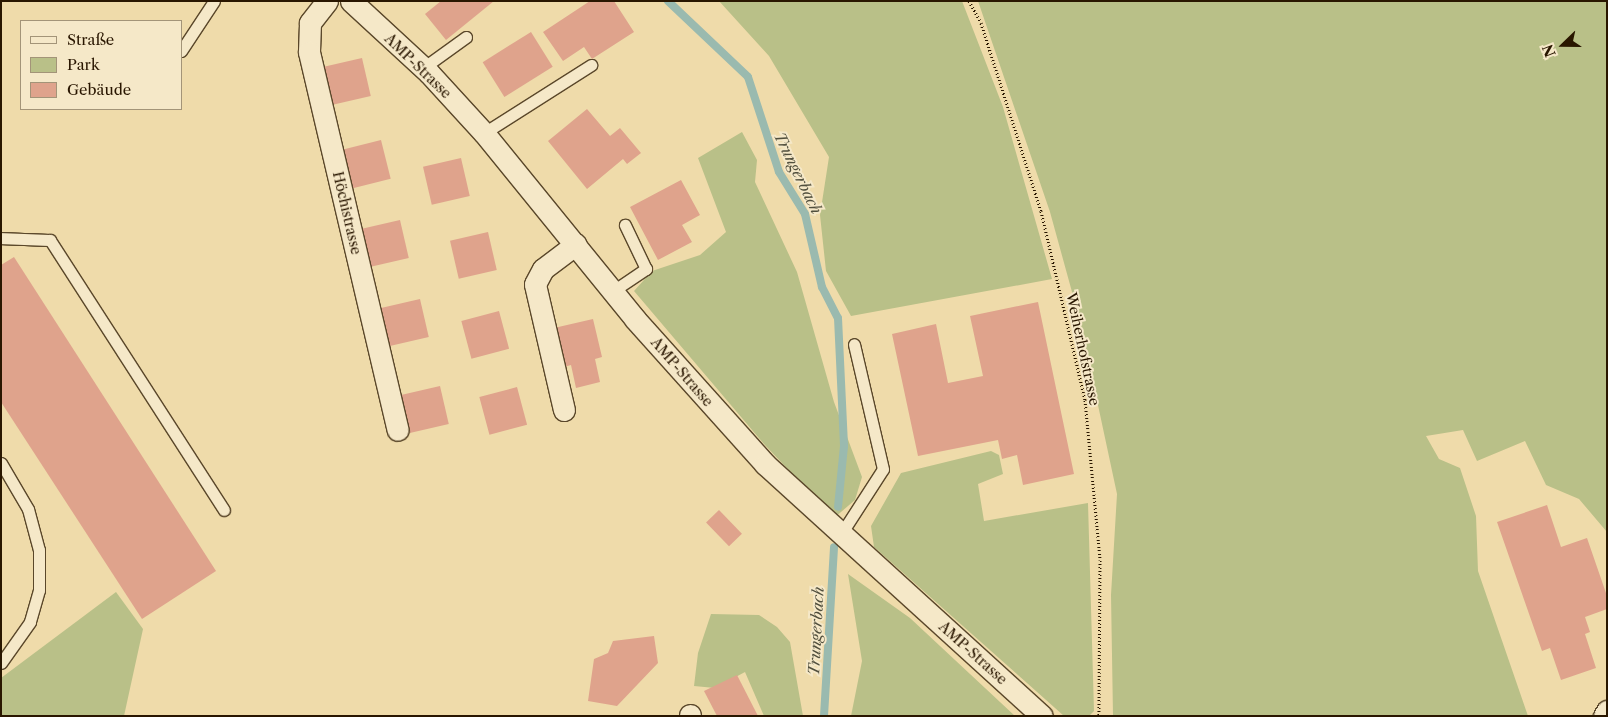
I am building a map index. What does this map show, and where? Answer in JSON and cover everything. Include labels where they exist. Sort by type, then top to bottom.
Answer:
[{"type":"street","name":"Höchistrasse","points":[[327,1],[310,23],[309,52],[398,430]]},
{"type":"street","name":"AMP-Strasse","points":[[351,1],[423,68],[484,133],[613,291],[752,449],[841,534],[1042,716]]},
{"type":"street","points":[[564,410],[535,284],[543,269],[576,244]]},
{"type":"street","points":[[1604,716],[1607,711]]},
{"type":"lane","points":[[182,49],[214,1]]},
{"type":"lane","points":[[423,68],[466,37]]},
{"type":"lane","points":[[484,133],[591,65]]},
{"type":"lane","points":[[613,291],[646,269],[625,225]]},
{"type":"lane","points":[[1,238],[50,240],[224,510]]},
{"type":"lane","points":[[841,534],[883,469],[854,344]]},
{"type":"lane","points":[[1,463],[28,509],[40,550],[39,590],[30,622],[1,663]]},
{"type":"path","name":"Weiherhofstrasse","points":[[969,1],[981,23],[1041,211],[1084,400],[1100,560],[1099,716]]},
{"type":"green space","points":[[719,1],[962,1],[1003,107],[1052,279],[851,316],[826,271],[820,215],[829,157],[769,56]]},
{"type":"green space","points":[[978,1],[1607,1],[1607,532],[1579,499],[1546,485],[1525,441],[1477,461],[1463,430],[1426,436],[1439,459],[1460,468],[1476,516],[1478,571],[1528,716],[1113,716],[1111,595],[1117,494],[1080,321],[1050,212]]},
{"type":"green space","points":[[742,132],[757,160],[755,182],[797,272],[834,402],[862,477],[855,500],[834,518],[764,444],[634,291],[652,271],[700,255],[726,232],[698,158]]},
{"type":"green space","points":[[991,451],[999,455],[1003,474],[978,484],[984,521],[1088,503],[1094,711],[1089,716],[1064,716],[874,547],[871,526],[901,473]]},
{"type":"green space","points":[[848,574],[910,618],[1015,716],[851,716],[862,661]]},
{"type":"green space","points":[[116,592],[143,629],[124,716],[1,716],[1,678]]},
{"type":"green space","points":[[711,614],[759,615],[777,627],[790,642],[803,716],[764,716],[745,672],[715,688],[694,686],[698,653]]},
{"type":"building","points":[[441,1],[494,1],[446,40],[425,14]]},
{"type":"building","points":[[590,1],[614,1],[634,32],[592,59],[584,47],[563,61],[543,32]]},
{"type":"building","points":[[531,32],[553,67],[504,97],[483,62]]},
{"type":"building","points":[[362,58],[371,96],[333,105],[324,67]]},
{"type":"building","points":[[587,109],[610,136],[620,128],[641,153],[627,164],[623,159],[587,189],[548,141]]},
{"type":"building","points":[[381,140],[391,179],[353,188],[343,149]]},
{"type":"building","points":[[461,158],[470,196],[432,205],[423,167]]},
{"type":"building","points":[[681,180],[700,215],[682,225],[692,242],[658,260],[630,207]]},
{"type":"building","points":[[400,220],[409,258],[371,267],[362,229]]},
{"type":"building","points":[[488,232],[497,270],[459,279],[450,241]]},
{"type":"building","points":[[14,257],[216,571],[142,619],[1,402],[1,265]]},
{"type":"building","points":[[420,299],[429,337],[390,346],[381,308]]},
{"type":"building","points":[[1038,302],[1074,474],[1023,485],[1017,455],[1002,459],[998,440],[918,456],[892,334],[936,324],[948,383],[983,376],[970,316]]},
{"type":"building","points":[[499,311],[509,349],[471,359],[461,321]]},
{"type":"building","points":[[593,319],[602,357],[595,359],[600,382],[576,388],[571,365],[564,367],[554,328]]},
{"type":"building","points":[[440,386],[449,424],[410,433],[401,395]]},
{"type":"building","points":[[517,387],[527,425],[489,435],[479,397]]},
{"type":"building","points":[[1547,505],[1561,547],[1587,538],[1607,596],[1607,609],[1585,617],[1590,632],[1585,634],[1596,668],[1561,680],[1550,648],[1542,651],[1497,522]]},
{"type":"building","points":[[719,510],[742,534],[729,546],[706,523]]},
{"type":"building","points":[[654,636],[658,663],[617,706],[588,701],[594,659],[608,653],[613,641]]},
{"type":"building","points":[[737,675],[758,716],[717,716],[704,691]]},
{"type":"waterway","name":"Trungerbach","points":[[668,1],[748,77],[779,172],[805,214],[822,287],[838,318],[844,446],[838,507]]},
{"type":"waterway","name":"Trungerbach","points":[[824,716],[834,547]]}]
